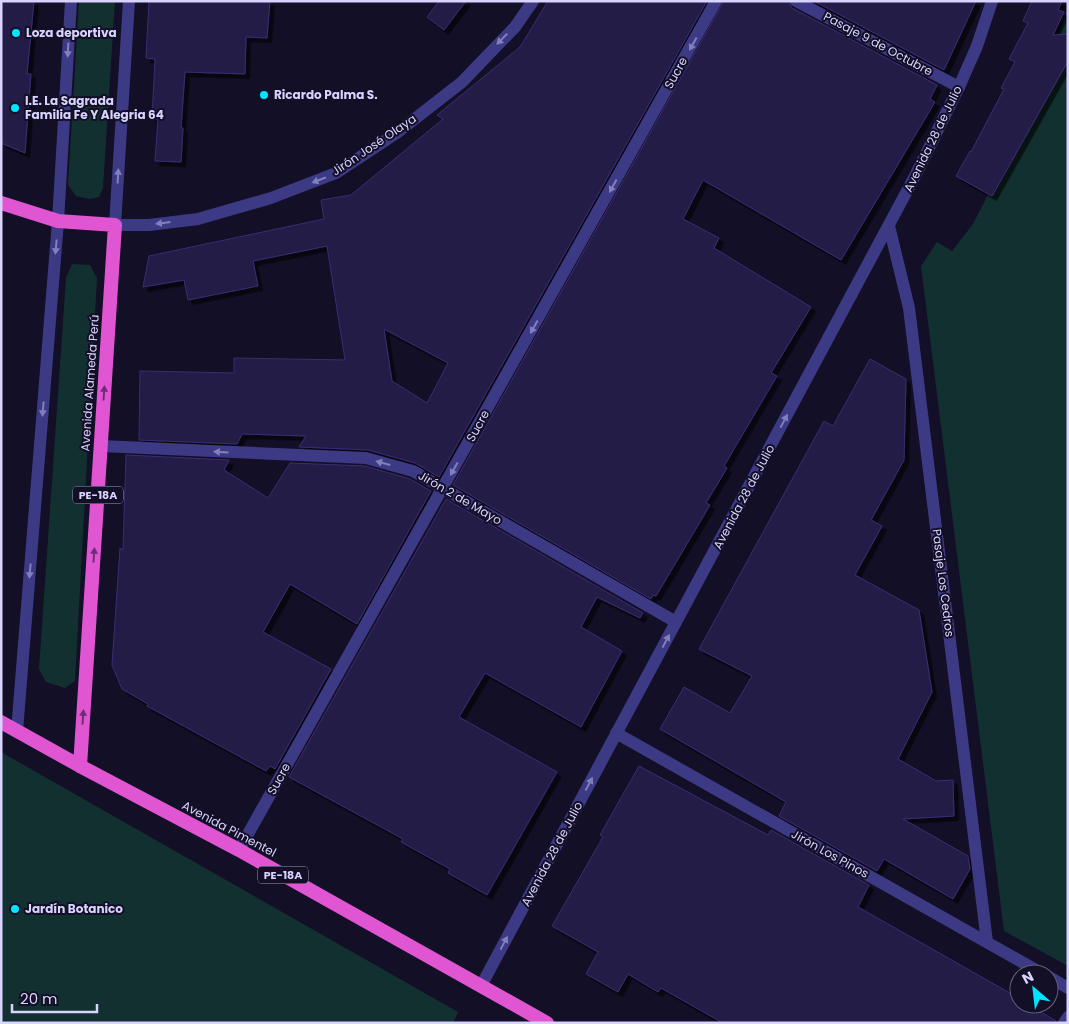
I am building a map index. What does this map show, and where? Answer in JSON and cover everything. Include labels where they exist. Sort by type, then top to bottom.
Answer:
[{"type":"highway","points":[[1,203],[58,221],[115,225]]},
{"type":"highway","name":"Avenida Alameda Perú","points":[[80,766],[115,225]]},
{"type":"highway","name":"Avenida Pimentel","points":[[1,722],[239,850],[546,1023]]},
{"type":"street","points":[[17,731],[58,221],[71,1]]},
{"type":"street","name":"Avenida Alameda Perú","points":[[115,225],[129,1]]},
{"type":"street","name":"Jirón José Olaya","points":[[115,225],[149,225],[198,219],[271,198],[336,173],[398,132],[462,82],[514,26],[532,1]]},
{"type":"street","name":"Sucre","points":[[239,850],[716,1]]},
{"type":"street","name":"Pasaje 9 de Octubre","points":[[796,1],[959,87]]},
{"type":"street","name":"Avenida 28 de Julio","points":[[481,986],[889,226],[959,87],[992,1]]},
{"type":"street","name":"Pasaje Los Cedros","points":[[889,226],[909,308],[987,942]]},
{"type":"street","name":"Jirón 2 de Mayo","points":[[101,446],[366,458],[413,471],[676,622]]},
{"type":"street","name":"Jirón Los Pinos","points":[[616,734],[1026,964]]},
{"type":"street","points":[[1064,1023],[1068,1017]]},
{"type":"green space","points":[[79,1],[115,1],[103,188],[99,197],[89,199],[76,196],[68,185]]},
{"type":"green space","points":[[1068,9],[1068,966],[1004,931],[921,266],[937,242],[952,251],[973,224],[1029,114]]},
{"type":"green space","points":[[72,264],[90,265],[97,278],[75,681],[65,688],[46,682],[39,669],[66,278]]},
{"type":"green space","points":[[1,752],[458,1012],[453,1023],[1,1023]]},
{"type":"building","name":"I.E. La Sagrada Familia Fe Y Alegria 64","points":[[1,1],[34,1],[27,74],[31,74],[25,153],[1,143]]},
{"type":"building","points":[[149,1],[270,1],[267,38],[246,37],[245,74],[185,72],[181,128],[183,128],[181,162],[155,161],[158,119],[152,119],[155,59],[146,58]]},
{"type":"building","points":[[439,1],[466,1],[444,30],[427,17]]},
{"type":"building","points":[[548,1],[707,1],[439,477],[415,463],[368,450],[299,447],[306,436],[242,434],[237,444],[139,440],[140,371],[234,373],[234,358],[345,360],[327,246],[253,261],[258,286],[188,300],[184,280],[143,287],[149,256],[324,219],[321,200],[351,195],[443,119],[437,115],[520,47]],"holes":[[[384,329],[448,363],[427,403],[392,381]]]},
{"type":"building","points":[[724,1],[788,1],[792,8],[937,85],[930,99],[935,102],[841,260],[703,180],[683,219],[719,238],[714,248],[811,307],[771,373],[777,376],[724,466],[727,468],[706,503],[710,505],[656,596],[653,595],[651,599],[453,485]]},
{"type":"building","points":[[814,1],[976,1],[944,70]]},
{"type":"building","points":[[1032,1],[1062,1],[1058,10],[1064,12],[1053,35],[1068,34],[1068,61],[992,196],[956,176],[971,152],[1004,89],[1001,88],[1015,62],[1009,59],[1028,23],[1023,21]]},
{"type":"building","points":[[870,359],[906,379],[904,460],[871,520],[882,526],[855,575],[919,610],[932,692],[898,759],[936,781],[953,780],[954,816],[903,819],[968,856],[970,869],[953,899],[884,859],[877,871],[779,816],[786,802],[660,729],[684,687],[730,713],[752,676],[699,649],[824,421],[833,426]]},
{"type":"building","points":[[126,455],[229,460],[224,470],[268,498],[290,463],[365,466],[410,479],[431,491],[357,624],[290,584],[263,632],[331,669],[275,769],[270,766],[266,771],[147,706],[148,704],[122,689],[112,665],[120,548],[123,550]]},
{"type":"building","points":[[446,499],[643,613],[640,618],[597,597],[581,627],[622,651],[581,727],[485,673],[459,717],[557,772],[487,895],[448,873],[450,869],[401,842],[403,839],[289,777]]},
{"type":"building","points":[[639,766],[768,835],[771,830],[869,885],[858,907],[1009,993],[1009,1014],[1044,1014],[1056,1021],[1056,1023],[723,1023],[661,988],[658,992],[628,974],[618,992],[586,974],[598,952],[552,926],[603,837],[600,835]]},
{"type":"place","name":"Loza deportiva","points":[[16,33]]},
{"type":"place","name":"Ricardo Palma S.","points":[[264,95]]},
{"type":"place","name":"I.E. La Sagrada Familia Fe Y Alegria 64","points":[[15,108]]},
{"type":"place","name":"Jardín Botanico","points":[[15,909]]}]
